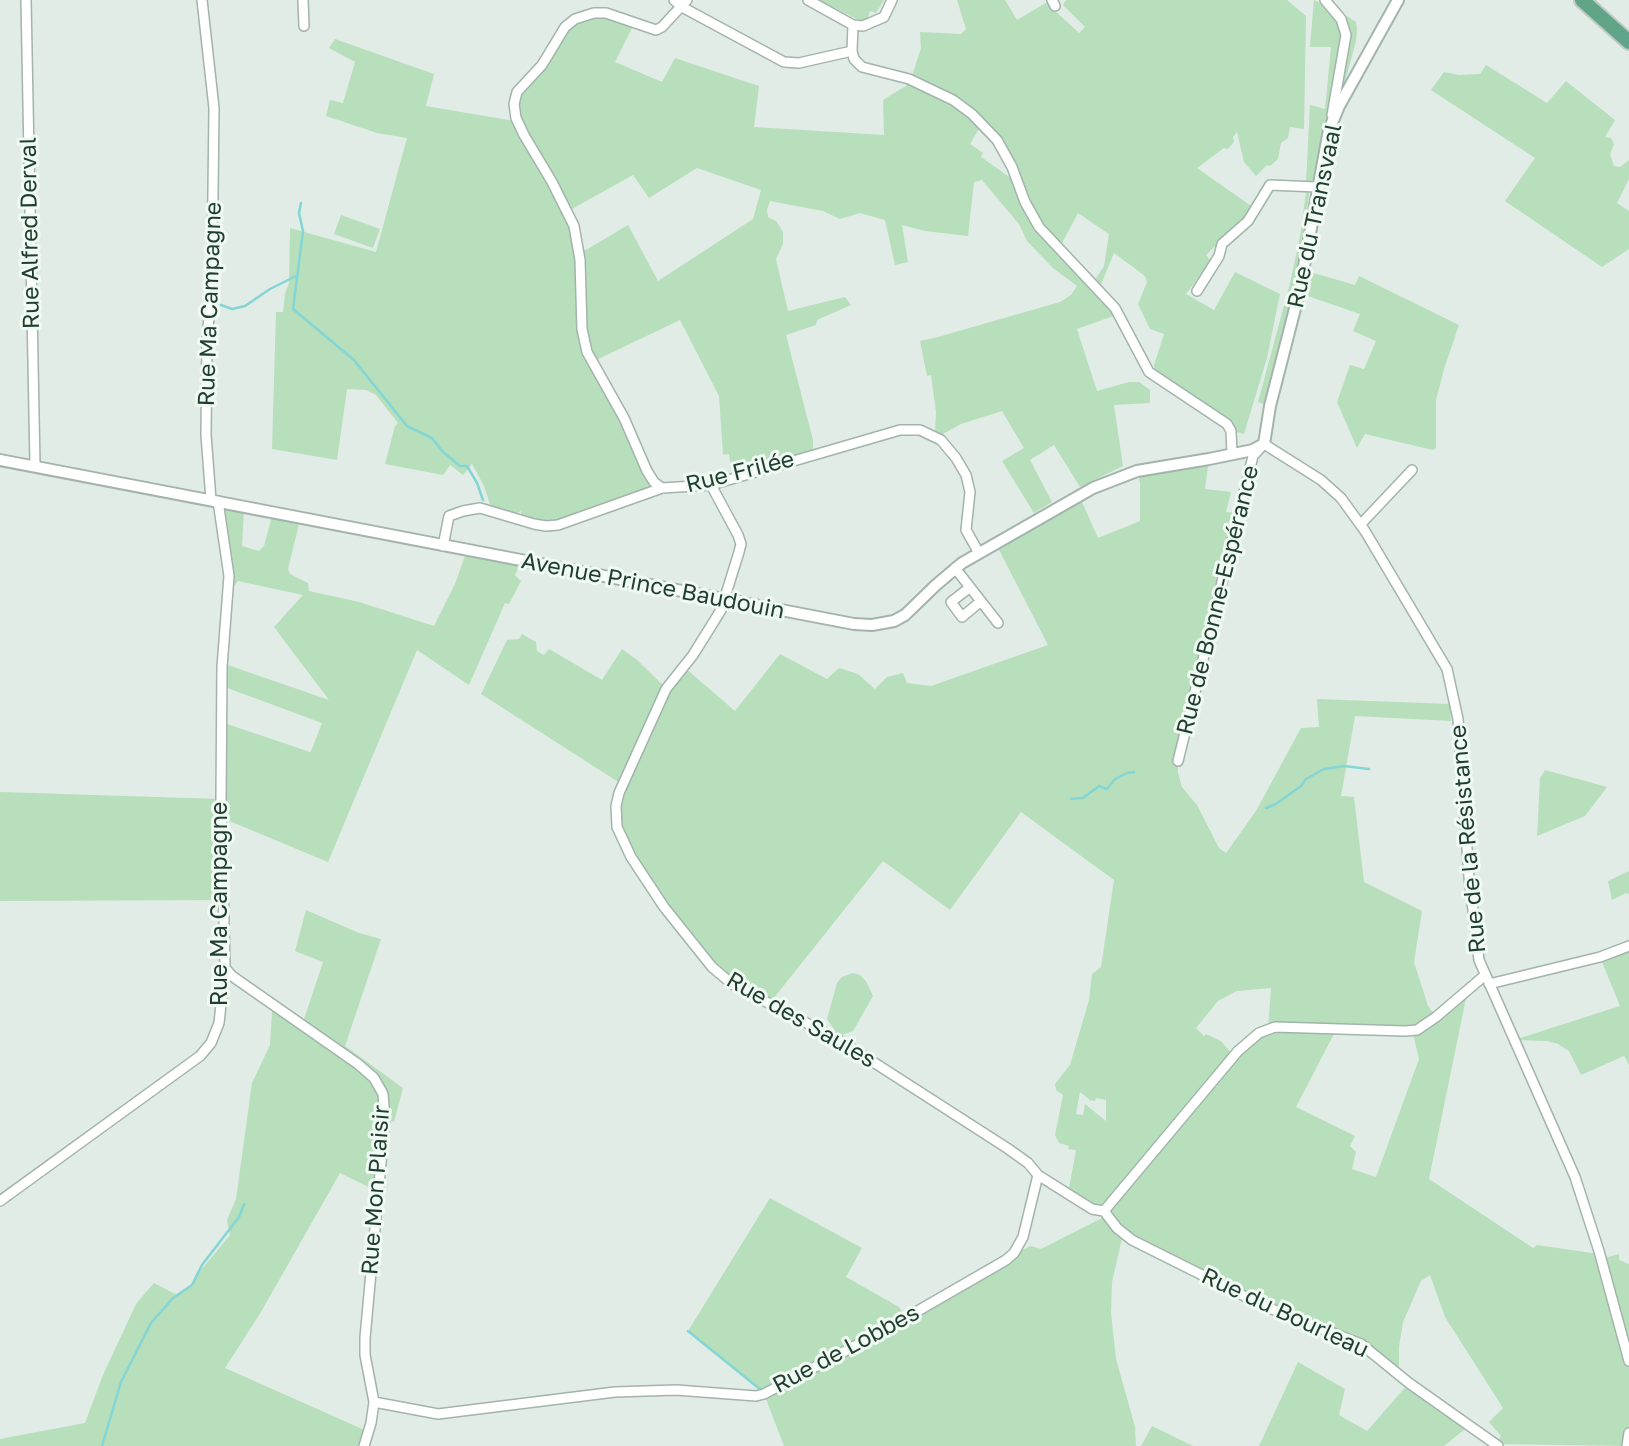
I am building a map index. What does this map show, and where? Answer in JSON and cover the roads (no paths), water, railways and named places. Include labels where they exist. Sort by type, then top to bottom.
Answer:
[{"type":"main road","points":[[1582,0],[1629,42]]},
{"type":"street","name":"Rue Alfred Derval","points":[[26,0],[34,465]]},
{"type":"street","name":"Rue Ma Campagne","points":[[0,1201],[205,1051],[219,1023],[225,968],[221,722],[223,630],[229,570],[214,501],[206,435],[206,342],[212,277],[214,108],[202,0]]},
{"type":"street","points":[[303,0],[304,26]]},
{"type":"street","points":[[674,0],[685,3],[783,62],[799,63],[852,51]]},
{"type":"street","points":[[808,0],[853,25],[863,26],[879,21],[888,12],[892,0]]},
{"type":"street","points":[[1325,0],[1341,19],[1346,35],[1329,130]]},
{"type":"street","name":"Rue du Transvaal","points":[[1264,444],[1270,406],[1298,293],[1329,130],[1339,106],[1398,0]]},
{"type":"street","points":[[662,488],[647,471],[624,418],[587,352],[582,329],[580,260],[574,226],[552,182],[523,135],[514,104],[517,92],[542,65],[565,27],[575,19],[594,13],[606,13],[656,30],[685,3]]},
{"type":"street","points":[[853,25],[852,51],[862,67],[909,79],[953,100],[988,130],[1006,153],[1030,212],[1040,227],[1115,308],[1143,361],[1154,375],[1227,424],[1231,431],[1232,454]]},
{"type":"street","points":[[1197,291],[1219,256],[1222,244],[1248,221],[1269,186],[1317,187]]},
{"type":"street","name":"Rue Frilée","points":[[443,546],[447,519],[463,511],[481,508],[534,524],[558,525],[662,488],[711,485],[900,430],[926,431],[941,440],[950,450],[966,475],[970,492],[966,530],[979,553]]},
{"type":"street","name":"Avenue Prince Baudouin","points":[[0,460],[854,624],[888,623],[905,615],[955,568],[1086,491],[1115,478],[1137,471],[1253,450],[1264,444]]},
{"type":"street","name":"Rue de la Résistance","points":[[1264,444],[1330,486],[1361,524],[1447,668],[1458,719],[1476,947],[1487,980],[1575,1177],[1599,1251],[1629,1361]]},
{"type":"street","name":"Rue de Bonne-Espérance","points":[[1178,761],[1253,456],[1264,444]]},
{"type":"street","points":[[1361,524],[1412,470]]},
{"type":"street","name":"Rue des Saules","points":[[711,485],[741,544],[721,610],[693,655],[666,688],[620,793],[616,806],[617,827],[631,857],[664,907],[712,967],[732,984],[839,1040],[1007,1148],[1028,1163],[1038,1175],[1091,1209],[1104,1211]]},
{"type":"street","points":[[955,568],[998,624]]},
{"type":"street","points":[[969,588],[951,602],[962,617],[980,602]]},
{"type":"street","points":[[1104,1211],[1238,1051],[1259,1033],[1275,1027],[1417,1030],[1487,980],[1600,957],[1629,946]]},
{"type":"street","name":"Rue Mon Plaisir","points":[[225,968],[232,976],[358,1064],[373,1078],[383,1094],[385,1119],[365,1338],[365,1355],[374,1402],[372,1423],[364,1446]]},
{"type":"street","name":"Rue de Lobbes","points":[[374,1402],[414,1411],[447,1413],[615,1392],[676,1390],[756,1396],[764,1394],[883,1331],[1006,1260],[1020,1245],[1038,1175]]},
{"type":"street","name":"Rue du Bourleau","points":[[1104,1211],[1117,1228],[1132,1240],[1264,1306],[1361,1344],[1409,1383],[1498,1446]]},
{"type":"street","points":[[1628,1446],[1629,1433]]},
{"type":"waterway","points":[[301,203],[299,213],[303,231],[293,309],[354,360],[407,426],[432,438],[442,451],[460,466],[467,466],[483,500]]},
{"type":"waterway","points":[[221,305],[232,309],[245,306],[296,276]]},
{"type":"waterway","points":[[1266,808],[1276,804],[1301,786],[1306,779],[1324,769],[1344,766],[1369,769]]},
{"type":"waterway","points":[[1071,799],[1083,798],[1099,786],[1107,789],[1115,779],[1134,772]]},
{"type":"waterway","points":[[102,1446],[121,1382],[151,1323],[173,1298],[192,1285],[202,1265],[239,1217],[244,1204]]},
{"type":"waterway","points":[[688,1331],[761,1390]]}]
